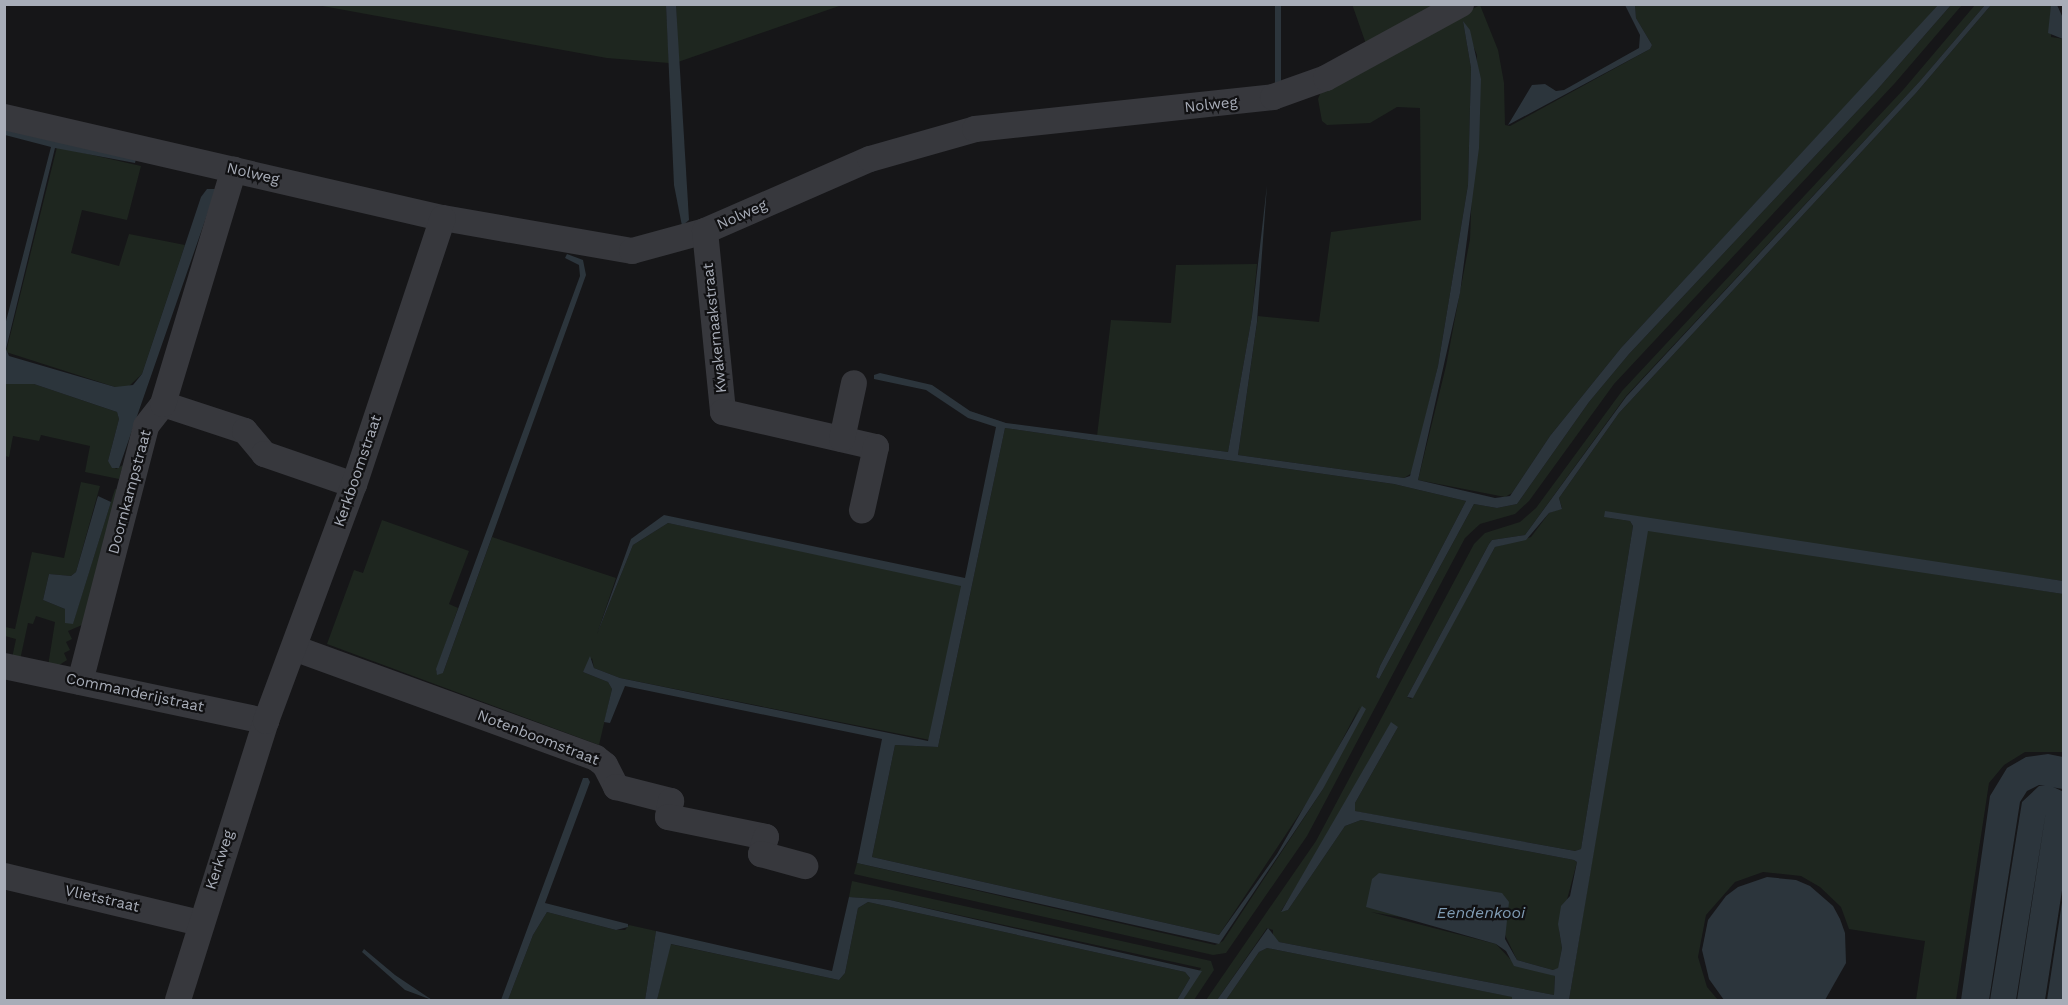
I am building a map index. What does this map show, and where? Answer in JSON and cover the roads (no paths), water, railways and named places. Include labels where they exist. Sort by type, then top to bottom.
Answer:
[{"type":"street","name":"Nolweg","points":[[4,117],[443,218],[632,252],[705,231],[870,159],[975,129],[1273,97],[1326,78],[1461,4]]},
{"type":"street","name":"Doornkampstraat","points":[[80,681],[146,426],[163,404],[234,169]]},
{"type":"street","name":"Kerkboomstraat","points":[[266,721],[354,485],[443,218]]},
{"type":"street","name":"Kwakernaakstraat","points":[[705,231],[723,412],[876,447],[862,510]]},
{"type":"street","points":[[842,439],[854,383]]},
{"type":"street","points":[[163,404],[245,431],[264,454],[354,485]]},
{"type":"street","name":"Notenboomstraat","points":[[294,648],[596,758],[605,765],[616,787],[671,801],[668,817],[766,837],[761,854],[805,866]]},
{"type":"street","name":"Commanderijstraat","points":[[4,666],[266,721]]},
{"type":"street","name":"Kerkweg","points":[[177,1000],[266,721]]},
{"type":"street","name":"Vlietstraat","points":[[4,876],[200,922]]},
{"type":"water","points":[[1939,4],[1951,5],[1876,91],[1629,354],[1589,402],[1517,504],[1497,508],[1474,504],[1379,679],[1376,677],[1380,666],[1466,501],[1394,484],[1005,428],[938,747],[895,745],[872,857],[1219,935],[1277,854],[1362,706],[1366,709],[1323,789],[1219,944],[857,863],[882,739],[625,686],[610,723],[604,722],[612,689],[608,682],[583,672],[590,656],[594,668],[620,678],[928,741],[961,586],[668,523],[633,545],[597,634],[631,539],[664,515],[965,578],[996,427],[968,418],[926,390],[874,379],[874,375],[880,373],[932,385],[970,411],[1006,423],[1228,452],[1252,316],[1267,185],[1257,322],[1238,455],[1404,478],[1410,476],[1438,366],[1468,185],[1471,68],[1463,21],[1470,30],[1481,79],[1479,148],[1460,293],[1418,480],[1495,498],[1510,496],[1550,436],[1621,348]]},
{"type":"water","points":[[666,5],[676,5],[689,220],[682,226],[674,185]]},
{"type":"water","points":[[1275,5],[1281,5],[1281,88],[1275,88]]},
{"type":"water","points":[[1625,5],[1635,5],[1636,18],[1652,45],[1650,49],[1508,125],[1532,85],[1545,84],[1556,91],[1564,90],[1639,48],[1640,35]]},
{"type":"water","points":[[1985,5],[1991,5],[1916,93],[1619,413],[1559,498],[1562,509],[1549,513],[1526,540],[1495,547],[1413,698],[1407,697],[1492,540],[1525,535],[1626,397],[1920,81]]},
{"type":"water","points":[[2051,5],[2057,5],[2063,18],[2063,39],[2048,33]]},
{"type":"water","points":[[5,130],[136,159],[135,163],[55,148],[6,349],[9,356],[115,387],[133,385],[142,374],[201,197],[207,189],[216,189],[119,468],[112,468],[108,461],[119,419],[117,412],[34,384],[5,384],[4,329],[51,147],[5,135]]},
{"type":"water","points":[[567,254],[583,260],[586,275],[443,673],[437,675],[436,669],[580,276],[579,265],[565,258]]},
{"type":"water","points":[[98,496],[111,502],[73,624],[65,623],[65,609],[43,600],[49,574],[71,576],[76,572]]},
{"type":"water","name":"Eendenkooi","points":[[1605,511],[2063,581],[2063,594],[1648,531],[1569,1000],[1512,1000],[1512,997],[1267,948],[1259,952],[1226,1000],[1217,1000],[1268,928],[1279,942],[1554,995],[1555,976],[1514,966],[1506,951],[1496,944],[1366,907],[1372,879],[1379,873],[1502,893],[1509,902],[1505,939],[1517,960],[1553,970],[1558,968],[1562,948],[1558,924],[1561,906],[1570,896],[1577,862],[1574,860],[1361,820],[1345,826],[1288,910],[1281,912],[1391,722],[1398,727],[1355,803],[1355,811],[1575,851],[1581,849],[1633,526],[1630,521],[1604,517]]},
{"type":"water","points":[[2048,754],[2063,757],[2063,789],[2039,785],[2027,791],[2020,802],[1989,1000],[1961,1000],[1990,796],[2007,768],[2026,757]]},
{"type":"water","points":[[583,778],[588,778],[590,782],[545,903],[628,924],[628,927],[616,930],[547,912],[533,935],[508,1000],[501,1000]]},
{"type":"water","points":[[2039,786],[2051,786],[2064,792],[2063,884],[2045,1000],[2017,1000],[2046,811],[2016,1000],[1990,1000],[2022,802]]},
{"type":"water","points":[[1767,877],[1796,880],[1810,886],[1833,906],[1840,919],[1845,933],[1846,963],[1825,1000],[1724,1000],[1709,979],[1702,950],[1708,920],[1726,896],[1738,887]]},
{"type":"water","points":[[2063,896],[2063,1000],[2047,1000]]},
{"type":"water","points":[[849,897],[890,900],[1202,971],[1183,1000],[1177,1000],[1190,978],[1185,972],[868,902],[858,908],[845,973],[839,980],[671,944],[657,1000],[645,1000],[656,931],[832,971]]},
{"type":"water","points":[[364,949],[395,975],[432,1000],[405,990],[362,952]]}]
